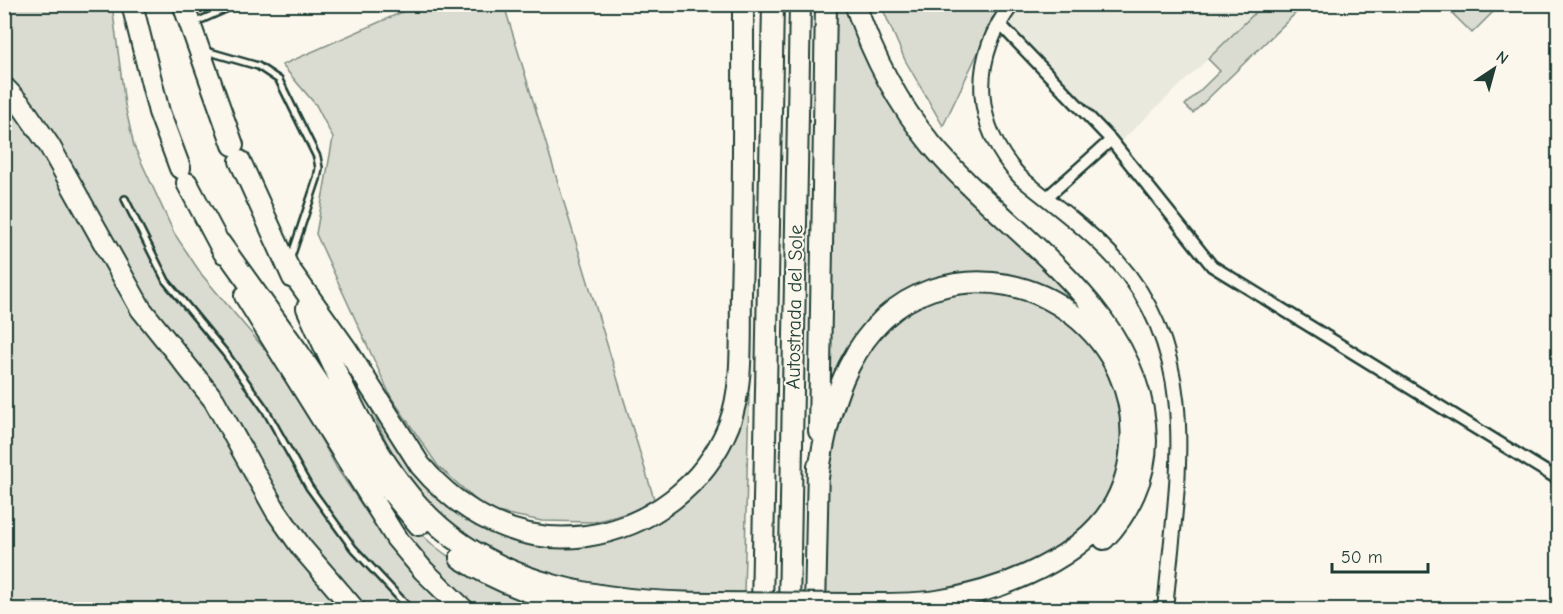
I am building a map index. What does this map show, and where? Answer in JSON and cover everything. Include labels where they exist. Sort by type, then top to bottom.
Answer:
[{"type":"highway","points":[[132,4],[159,112],[184,175],[220,243],[247,302],[396,538],[423,570],[464,609]]},
{"type":"highway","points":[[183,4],[237,153],[330,359],[379,451],[418,505],[455,538],[502,567],[571,591],[641,601],[851,604],[938,601],[988,588],[1036,569],[1078,545],[1106,517],[1125,480],[1132,436],[1125,392],[1102,345],[1090,329],[1057,303],[1039,293],[1002,283],[963,283],[944,286],[908,301],[892,311],[879,322],[859,348],[832,407],[818,478]]},
{"type":"highway","points":[[288,267],[347,350],[420,465],[433,481],[466,508],[500,526],[536,536],[579,537],[629,525],[662,508],[690,486],[713,457],[730,422],[734,402],[740,358],[743,230],[743,4]]},
{"type":"highway","name":"Autostrada del Sole","points":[[762,609],[773,4]]},
{"type":"highway","name":"Autostrada del Sole","points":[[789,609],[800,4]]},
{"type":"highway","points":[[815,609],[826,4]]},
{"type":"highway","points":[[855,4],[875,54],[923,134],[968,185],[1069,278],[1123,352],[1136,379],[1146,425],[1143,465],[1132,498],[1113,529],[1084,556],[1043,580],[1010,595],[954,609]]},
{"type":"highway","points":[[4,87],[22,106],[49,145],[141,309],[214,400],[276,511],[302,548],[355,609]]},
{"type":"highway","points":[[220,243],[299,353],[388,488],[418,524],[462,559],[511,586],[566,604],[602,609]]},
{"type":"street","points":[[1011,4],[998,22],[983,69],[981,92],[988,130],[1007,164],[1104,247],[1131,279],[1153,315],[1172,365],[1179,404],[1177,465],[1165,609]]},
{"type":"street","points":[[998,22],[1111,140],[1212,266],[1558,479]]},
{"type":"street","points":[[1046,198],[1111,140]]},
{"type":"lane","points":[[190,25],[237,4]]},
{"type":"lane","points":[[199,49],[258,66],[279,80],[317,157],[320,168],[288,267]]},
{"type":"lane","points":[[125,199],[166,281],[226,354],[265,409],[309,487],[353,548],[411,609]]},
{"type":"shaded area","points":[[1009,4],[1260,4],[1262,8],[1120,142],[993,21]]},
{"type":"shaded area","points":[[1264,4],[1304,5],[1193,113],[1185,105],[1220,71],[1208,59]]},
{"type":"shaded area","points":[[5,5],[112,5],[125,105],[134,146],[174,233],[202,275],[284,372],[338,470],[368,514],[456,609],[367,609],[313,551],[164,329],[24,97],[5,76]]},
{"type":"shaded area","points":[[418,5],[504,5],[654,499],[632,512],[594,522],[542,521],[487,510],[438,466],[391,397],[316,234],[333,138],[316,105],[282,65]]},
{"type":"shaded area","points":[[834,5],[848,5],[887,87],[1099,324],[1042,287],[919,288],[831,393],[826,391]]},
{"type":"shaded area","points":[[881,5],[1010,5],[993,21],[943,126],[905,60]]},
{"type":"shaded area","points":[[1444,5],[1500,5],[1472,33]]},
{"type":"shaded area","points":[[4,95],[15,105],[194,384],[346,609],[5,609]]},
{"type":"shaded area","points":[[976,286],[1047,303],[1106,359],[1127,425],[1116,487],[1091,527],[1050,555],[969,587],[893,597],[822,594],[827,459],[858,360],[904,308]]},
{"type":"shaded area","points":[[749,394],[744,594],[687,595],[619,592],[585,586],[519,564],[488,548],[459,529],[433,506],[410,480],[391,451],[367,400],[411,462],[528,541],[655,519],[744,396]]},
{"type":"shaded area","points":[[318,397],[408,522],[433,545],[456,562],[568,609],[479,609],[440,573],[401,526]]}]
